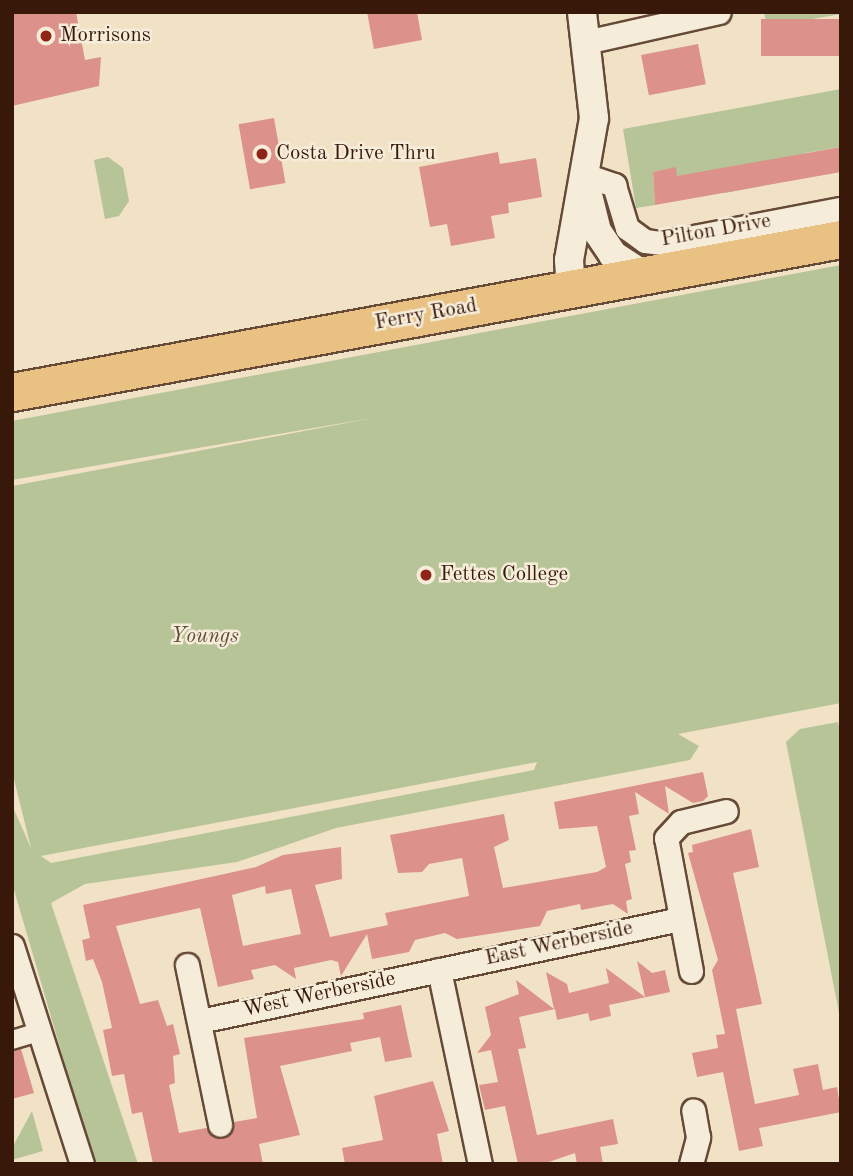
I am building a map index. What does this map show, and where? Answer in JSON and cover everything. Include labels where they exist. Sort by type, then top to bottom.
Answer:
[{"type":"main road","name":"Ferry Road","points":[[12,392],[841,239]]},
{"type":"street","name":"Pilton Drive","points":[[571,289],[569,260],[587,181],[594,118],[582,12]]},
{"type":"street","points":[[586,42],[719,12]]},
{"type":"street","name":"Pilton Drive","points":[[587,181],[614,185],[628,228],[645,241],[663,243],[841,209]]},
{"type":"street","name":"Pilton Drive","points":[[587,181],[602,239],[613,255],[645,275]]},
{"type":"street","points":[[691,971],[666,856],[667,835],[681,822],[726,811]]},
{"type":"street","name":"East Werberside","points":[[439,970],[680,919]]},
{"type":"street","points":[[12,946],[82,1164]]},
{"type":"street","points":[[187,965],[220,1125]]},
{"type":"street","points":[[439,970],[480,1164]]},
{"type":"street","name":"West Werberside","points":[[200,1021],[439,970]]},
{"type":"street","points":[[12,1040],[39,1032]]},
{"type":"street","points":[[691,1164],[698,1137],[693,1110]]},
{"type":"green space","points":[[764,12],[841,12],[841,14],[767,27]]},
{"type":"green space","points":[[841,89],[841,147],[805,153],[808,177],[725,193],[722,177],[677,176],[675,168],[653,172],[655,205],[636,208],[623,129]]},
{"type":"green space","points":[[108,157],[123,168],[129,201],[119,216],[105,219],[94,160]]},
{"type":"green space","name":"Youngs","points":[[841,265],[841,703],[678,734],[699,746],[690,760],[336,828],[237,862],[85,884],[51,903],[138,1164],[94,1164],[12,883],[12,805],[31,848],[12,771],[12,486],[378,417],[12,480],[12,421]],"holes":[[[537,762],[534,770],[51,863],[41,856]]]},
{"type":"green space","points":[[838,722],[841,737],[841,1023],[786,742],[800,729]]},
{"type":"green space","points":[[32,1111],[43,1151],[12,1160],[12,1148]]},
{"type":"building","name":"Morrisons","points":[[12,12],[76,12],[85,60],[101,57],[99,86],[12,106]]},
{"type":"building","points":[[367,12],[417,12],[422,40],[374,49]]},
{"type":"building","points":[[761,19],[841,19],[841,56],[761,56]]},
{"type":"building","points":[[698,44],[706,84],[649,95],[641,55]]},
{"type":"building","name":"Costa Drive Thru","points":[[274,118],[285,183],[250,189],[239,124]]},
{"type":"building","points":[[841,147],[841,172],[655,205],[653,172],[676,167],[677,176]]},
{"type":"building","points":[[498,152],[500,164],[536,158],[542,197],[508,203],[509,213],[491,216],[495,238],[451,246],[447,224],[430,227],[419,167]]},
{"type":"building","points":[[703,772],[708,796],[703,801],[693,803],[665,786],[669,814],[635,792],[639,814],[629,816],[636,850],[629,851],[631,862],[625,864],[632,899],[626,901],[628,914],[613,904],[581,910],[580,904],[547,911],[540,926],[457,939],[445,933],[415,940],[409,952],[372,959],[367,934],[341,976],[338,962],[331,960],[294,968],[296,979],[275,965],[251,970],[254,979],[218,987],[200,908],[116,926],[140,1004],[158,1000],[167,1026],[173,1024],[180,1054],[173,1056],[175,1083],[169,1085],[179,1133],[206,1128],[222,1139],[234,1122],[257,1118],[244,1038],[364,1019],[363,1013],[401,1005],[412,1057],[385,1062],[380,1037],[350,1043],[352,1051],[280,1066],[300,1135],[259,1144],[263,1164],[153,1164],[142,1112],[132,1114],[124,1074],[112,1076],[103,1030],[112,1028],[102,982],[93,959],[86,961],[82,940],[90,938],[83,905],[256,867],[283,855],[341,847],[342,879],[315,885],[330,937],[388,925],[385,913],[469,896],[462,858],[429,864],[422,872],[398,873],[390,835],[504,814],[509,840],[494,847],[503,888],[597,872],[606,867],[597,826],[559,829],[554,802]],"holes":[[[265,886],[266,894],[291,889],[301,934],[243,946],[232,895]]]},
{"type":"building","points":[[751,829],[759,867],[733,873],[762,1004],[736,1009],[755,1104],[799,1095],[793,1069],[818,1064],[823,1090],[837,1087],[841,1112],[759,1128],[763,1146],[739,1151],[723,1072],[697,1077],[692,1053],[718,1048],[716,1035],[725,1034],[712,970],[718,960],[688,853],[693,852],[692,845]]},
{"type":"building","points":[[637,961],[652,973],[665,970],[670,992],[609,1005],[611,1016],[590,1021],[588,1013],[557,1020],[555,1009],[519,1017],[526,1048],[518,1049],[537,1135],[613,1119],[618,1144],[600,1147],[603,1164],[577,1164],[575,1153],[543,1164],[518,1164],[505,1106],[485,1110],[479,1085],[498,1082],[491,1050],[477,1053],[491,1035],[485,1007],[519,994],[516,980],[554,1009],[546,972],[567,984],[569,993],[609,983],[606,968],[645,997]]},
{"type":"building","points":[[21,1049],[34,1093],[12,1099],[12,1051]]},
{"type":"building","points":[[433,1081],[449,1131],[437,1134],[443,1164],[345,1164],[342,1148],[383,1140],[374,1096]]},
{"type":"place","name":"Morrisons","points":[[46,36]]},
{"type":"place","name":"Costa Drive Thru","points":[[262,154]]},
{"type":"place","name":"Fettes College","points":[[426,575]]}]
